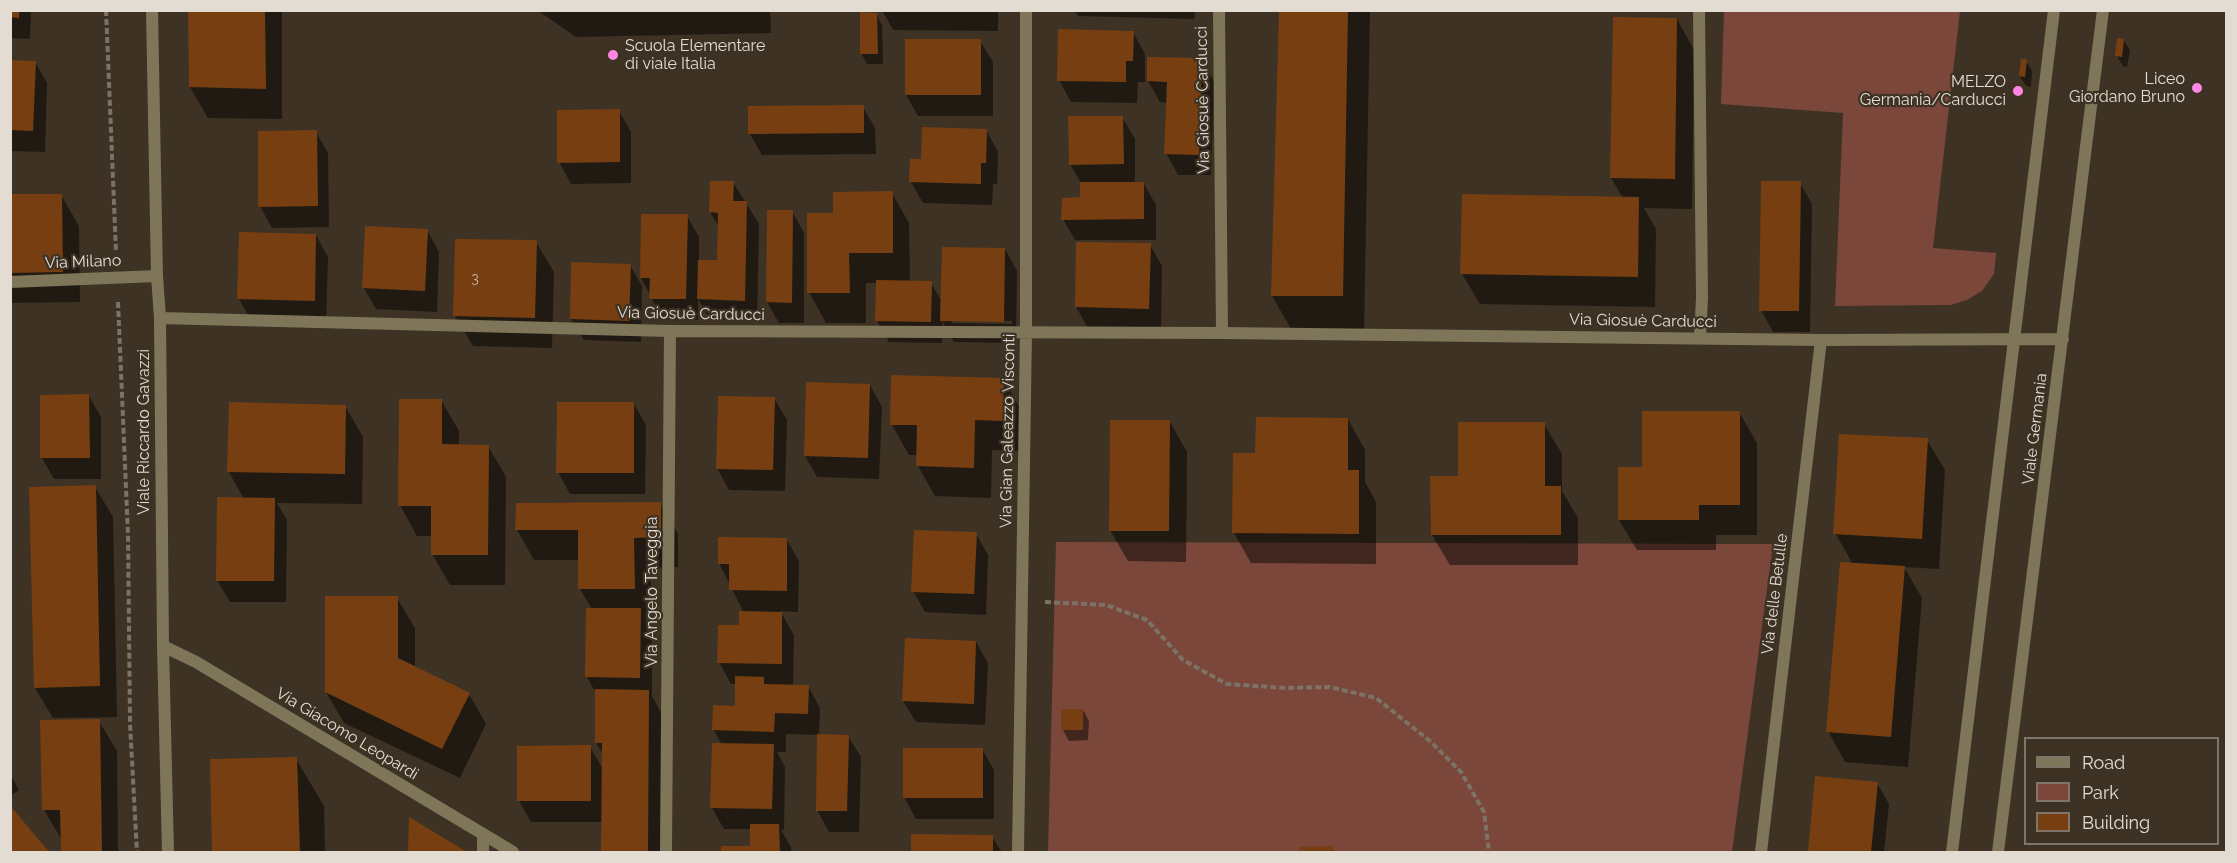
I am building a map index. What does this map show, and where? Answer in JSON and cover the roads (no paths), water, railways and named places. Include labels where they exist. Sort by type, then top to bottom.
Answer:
[{"type":"street","name":"Viale Riccardo Gavazzi","points":[[152,10],[157,276],[160,318],[163,645],[168,852]]},
{"type":"street","name":"Via Gian Galeazzo Visconti","points":[[1018,852],[1026,332],[1026,10]]},
{"type":"street","name":"Via Giosuè Carducci","points":[[1219,10],[1222,333]]},
{"type":"street","points":[[1699,10],[1700,338]]},
{"type":"street","name":"Viale Germania","points":[[1952,852],[2054,10]]},
{"type":"street","name":"Viale Germania","points":[[1998,852],[2103,10]]},
{"type":"street","name":"Via Milano","points":[[10,282],[157,276]]},
{"type":"street","name":"Via Giosuè Carducci","points":[[160,318],[670,331],[1222,333],[1821,340],[2063,339]]},
{"type":"street","name":"Via Angelo Taveggia","points":[[666,852],[670,331]]},
{"type":"street","name":"Via delle Betulle","points":[[1761,852],[1821,340]]},
{"type":"street","name":"Via Giacomo Leopardi","points":[[163,645],[196,662],[513,852]]},
{"type":"street","points":[[483,834],[483,852]]},
{"type":"place","name":"Scuola Elementare di viale Italia","points":[[613,55]]},
{"type":"place","name":"Liceo Giordano Bruno","points":[[2197,88]]},
{"type":"place","name":"MELZO Germania/Carducci","points":[[2018,91]]}]
